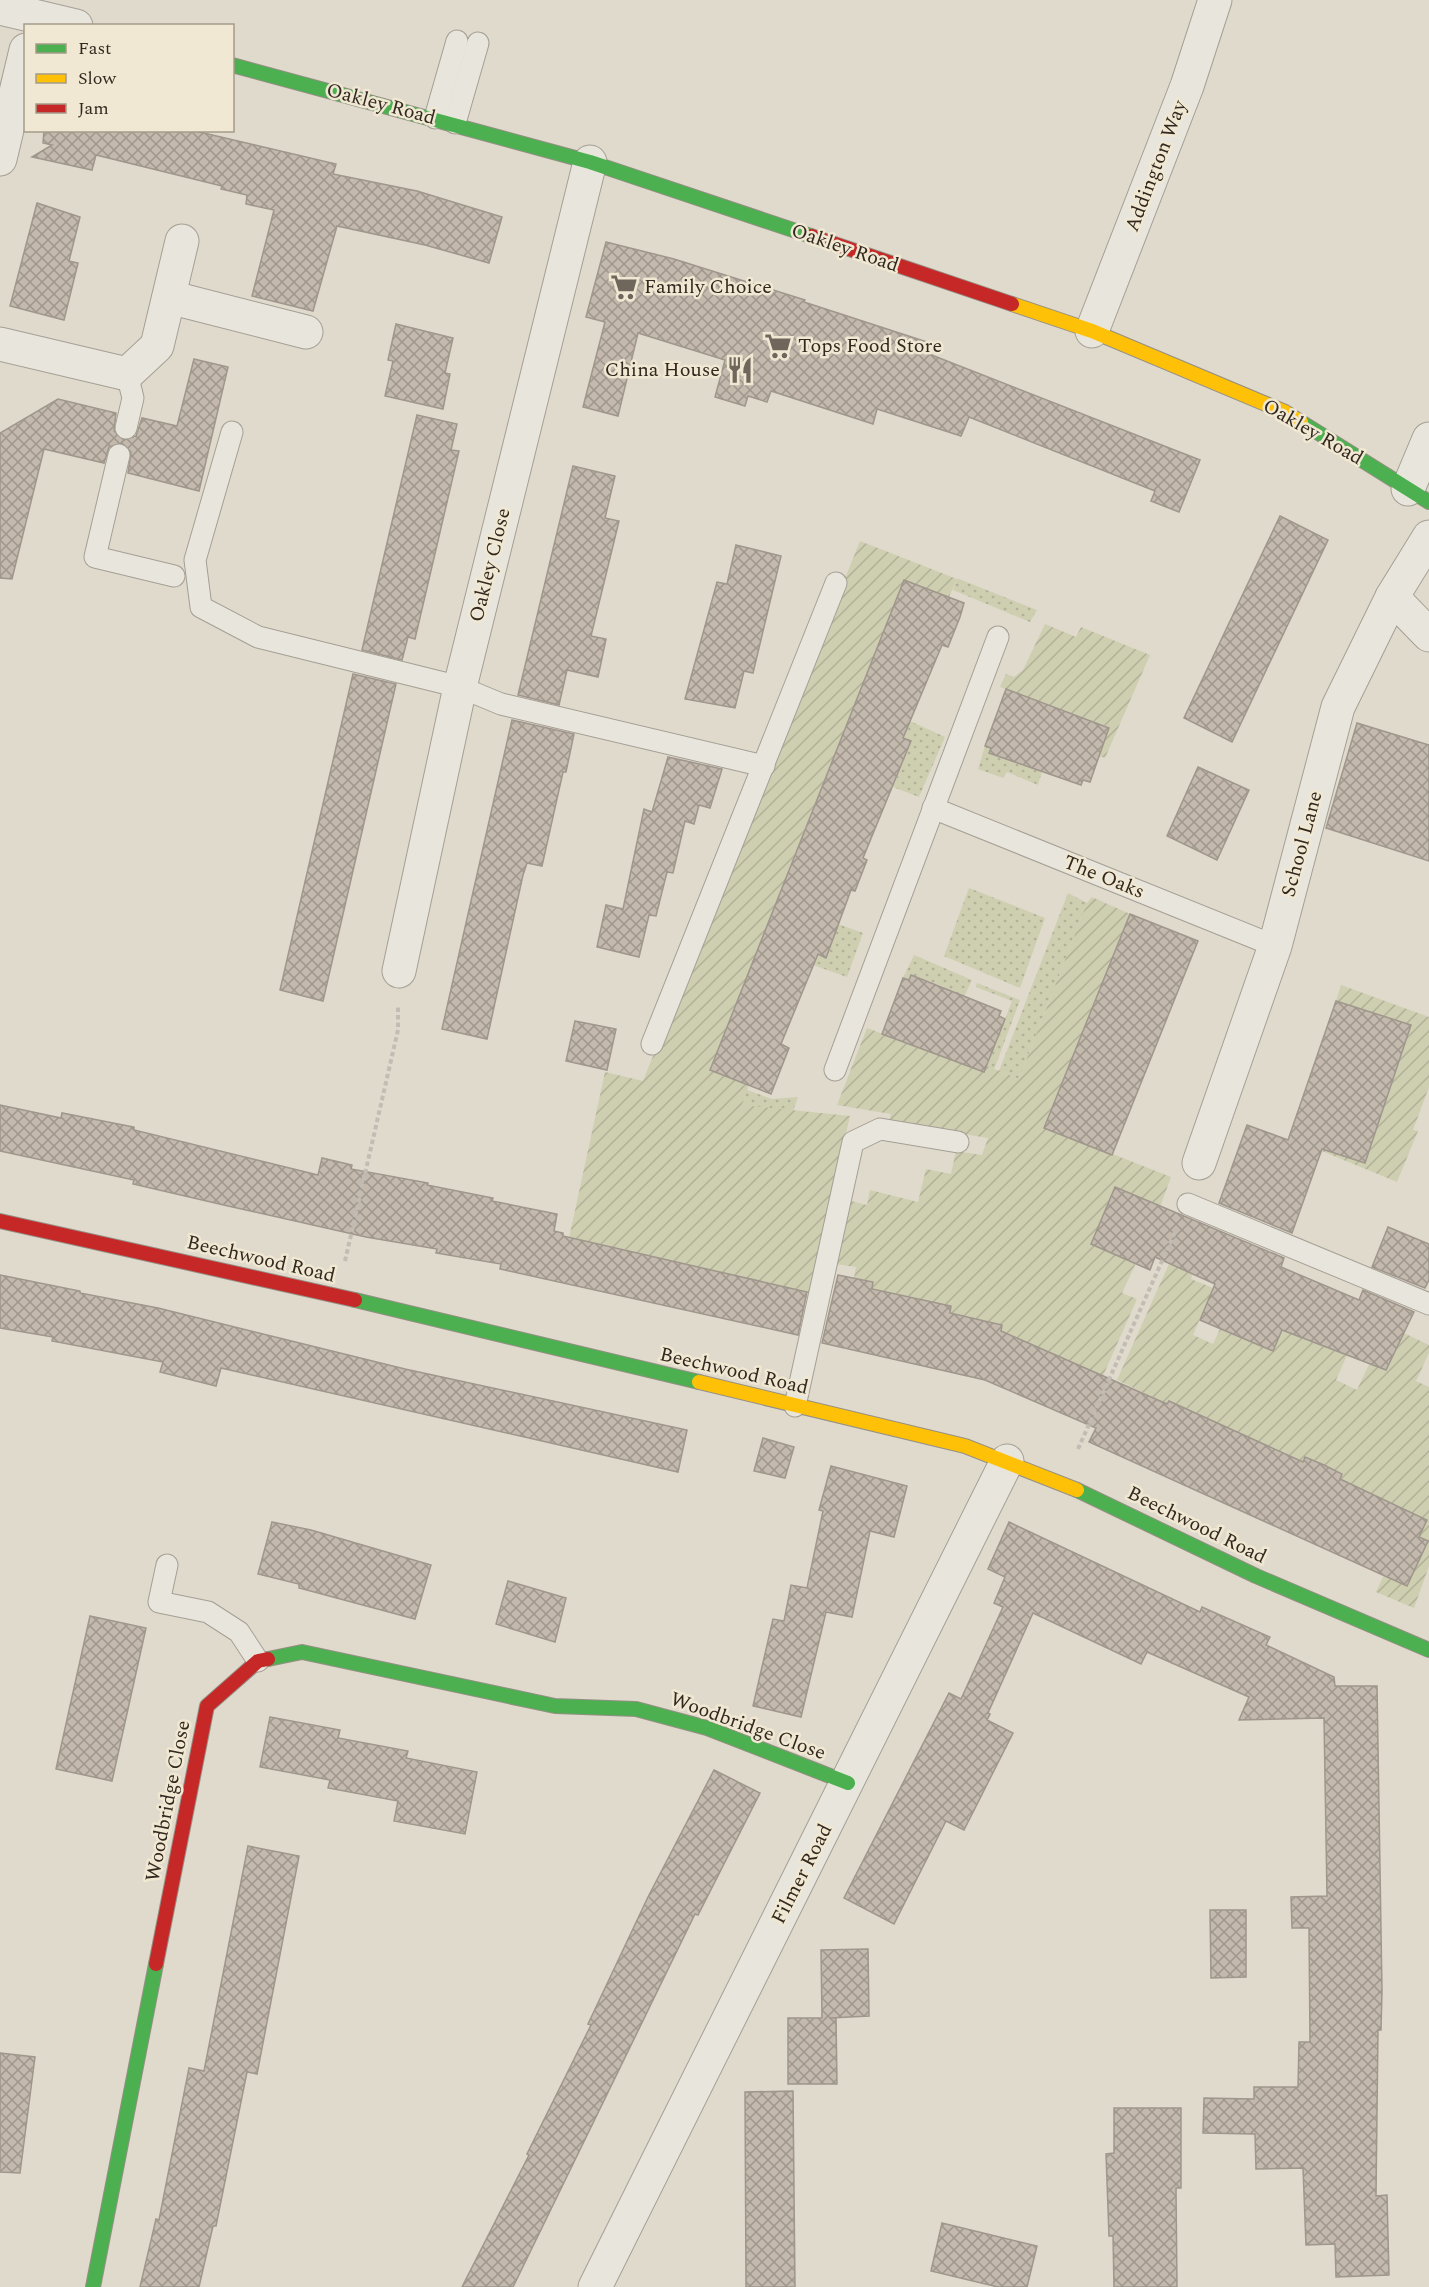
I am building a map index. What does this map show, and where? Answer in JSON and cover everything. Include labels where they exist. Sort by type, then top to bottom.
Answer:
[{"type":"street","name":"Addington Way","points":[[1092,331],[1187,86],[1215,0]]},
{"type":"street","points":[[0,8],[34,13],[70,24]]},
{"type":"street","points":[[0,159],[24,58]]},
{"type":"street","name":"Oakley Road","points":[[234,66],[455,123],[590,162],[1092,331],[1285,412],[1419,495]]},
{"type":"street","name":"Oakley Close","points":[[399,971],[460,687],[590,162]]},
{"type":"street","points":[[0,344],[127,374],[157,346],[182,241]]},
{"type":"street","points":[[169,297],[306,332]]},
{"type":"street","points":[[1419,495],[1429,439]]},
{"type":"street","name":"School Lane","points":[[1199,1163],[1275,946],[1338,707],[1392,597],[1429,537]]},
{"type":"street","points":[[1392,597],[1429,635]]},
{"type":"street","name":"Beechwood Road","points":[[0,1221],[336,1296],[965,1446],[1063,1483],[1256,1576],[1429,1650]]},
{"type":"street","name":"Filmer Road","points":[[595,2287],[1007,1461]]},
{"type":"street","name":"Woodbridge Close","points":[[93,2287],[207,1706],[258,1661],[302,1652],[555,1706],[636,1709],[707,1728],[848,1783]]},
{"type":"lane","points":[[435,118],[456,41]]},
{"type":"lane","points":[[455,123],[478,43]]},
{"type":"lane","points":[[126,428],[133,398],[127,374]]},
{"type":"lane","points":[[232,432],[195,560],[201,607],[258,638],[460,687],[501,704],[764,766]]},
{"type":"lane","points":[[119,456],[95,557],[174,576]]},
{"type":"lane","points":[[652,1044],[836,583]]},
{"type":"lane","points":[[835,1070],[998,637]]},
{"type":"lane","name":"The Oaks","points":[[933,807],[1275,946]]},
{"type":"lane","points":[[795,1406],[853,1142],[880,1129],[958,1142]]},
{"type":"lane","points":[[1188,1204],[1429,1304]]},
{"type":"lane","points":[[167,1565],[159,1602],[207,1612],[239,1632],[258,1661]]},
{"type":"path","points":[[336,1296],[398,1029],[399,971]]},
{"type":"path","points":[[1063,1483],[1188,1204]]},
{"type":"green space","points":[[860,541],[957,579],[949,597],[904,580],[790,866],[792,892],[781,889],[764,935],[797,1003],[744,982],[711,1070],[749,1085],[742,1105],[850,1116],[809,1293],[569,1238],[605,1072],[643,1081]]},
{"type":"green space","points":[[957,579],[1037,610],[1030,622],[953,590]]},
{"type":"green space","points":[[1045,624],[1076,637],[1081,627],[1150,655],[1105,758],[1099,756],[1109,727],[1000,687],[1006,674],[1014,677],[1023,670]]},
{"type":"green space","points":[[910,721],[945,737],[919,797],[893,787],[911,742],[903,738]]},
{"type":"green space","points":[[985,746],[991,748],[990,753],[1023,766],[1025,762],[1043,768],[1038,785],[1007,772],[1003,778],[978,769]]},
{"type":"green space","points":[[969,888],[1045,918],[1020,988],[944,956]]},
{"type":"green space","points":[[1068,893],[1087,903],[1019,1079],[999,1071]]},
{"type":"green space","points":[[1092,897],[1130,914],[1044,1127],[1171,1177],[1160,1207],[1091,1244],[1136,1263],[1122,1293],[1137,1299],[1084,1419],[1097,1373],[950,1313],[951,1306],[871,1294],[873,1282],[854,1278],[856,1267],[835,1264],[851,1201],[867,1205],[870,1190],[918,1202],[926,1169],[951,1174],[956,1151],[982,1155],[988,1138],[889,1122],[891,1114],[837,1105],[867,1028],[984,1072],[987,1066],[1019,1079],[1087,903]]},
{"type":"green space","points":[[838,924],[863,933],[847,977],[813,965],[817,954],[825,957]]},
{"type":"green space","points":[[914,955],[972,980],[963,999],[943,991],[945,987],[911,975],[909,980],[903,978]]},
{"type":"green space","points":[[977,983],[1020,1000],[994,1070],[987,1066],[1012,1001],[976,987]]},
{"type":"green space","points":[[1341,985],[1429,1017],[1429,1087],[1413,1130],[1418,1131],[1397,1182],[1290,1138],[1365,1163],[1411,1025],[1336,1001]]},
{"type":"green space","points":[[747,1090],[772,1099],[798,1097],[793,1111],[742,1105]]},
{"type":"green space","points":[[1186,1226],[1193,1274],[1191,1279],[1213,1288],[1193,1335],[1213,1344],[1230,1307],[1273,1350],[1285,1324],[1332,1335],[1327,1347],[1337,1352],[1352,1344],[1336,1380],[1357,1390],[1370,1362],[1386,1370],[1404,1333],[1429,1345],[1429,1353],[1416,1381],[1429,1387],[1429,1566],[1414,1608],[1376,1592],[1384,1575],[1428,1541],[1419,1537],[1427,1520],[1392,1503],[1384,1519],[1331,1499],[1342,1474],[1305,1457],[1293,1482],[1160,1419],[1157,1399],[1117,1380]]},
{"type":"building","points":[[44,132],[200,132],[336,164],[333,174],[417,191],[502,217],[489,263],[425,245],[337,226],[313,311],[252,296],[274,210],[246,204],[247,195],[221,189],[222,186],[96,155],[92,170],[32,157],[52,145],[43,143]]},
{"type":"building","points":[[37,203],[80,217],[69,261],[78,263],[64,320],[10,306]]},
{"type":"building","points":[[606,242],[674,259],[805,300],[804,302],[927,342],[924,352],[1200,460],[1179,512],[1151,501],[1155,491],[969,417],[961,436],[877,409],[873,424],[771,391],[767,402],[748,396],[745,406],[715,397],[725,360],[638,333],[618,416],[583,407],[605,322],[586,317]]},
{"type":"building","points":[[396,324],[453,338],[445,373],[450,374],[443,409],[385,396],[393,361],[388,360]]},
{"type":"building","points":[[194,359],[228,367],[199,491],[128,473],[131,452],[122,443],[109,447],[104,463],[44,449],[12,579],[0,578],[0,433],[58,399],[116,413],[114,431],[124,440],[136,436],[142,418],[177,426]]},
{"type":"building","points":[[417,415],[457,424],[451,450],[459,451],[415,639],[408,637],[402,660],[362,650]]},
{"type":"building","points":[[573,466],[615,476],[605,518],[619,521],[591,636],[606,639],[598,677],[567,670],[559,705],[518,695]]},
{"type":"building","points":[[1280,516],[1328,540],[1232,742],[1184,718]]},
{"type":"building","points":[[736,545],[781,556],[753,673],[744,671],[735,708],[685,699],[717,582],[727,584]]},
{"type":"building","points":[[904,580],[964,603],[948,647],[942,645],[903,738],[911,741],[863,858],[867,860],[855,891],[851,890],[826,958],[818,954],[781,1044],[789,1048],[771,1094],[710,1070]]},
{"type":"building","points":[[353,674],[396,684],[323,1001],[280,990]]},
{"type":"building","points":[[1006,689],[1109,728],[1090,782],[1083,780],[1081,785],[989,753],[991,748],[985,746]]},
{"type":"building","points":[[512,720],[574,734],[542,866],[527,863],[523,875],[487,1039],[442,1029]]},
{"type":"building","points":[[1357,723],[1429,745],[1429,861],[1326,828]]},
{"type":"building","points":[[668,757],[722,769],[710,808],[699,805],[694,824],[685,821],[673,873],[667,872],[656,916],[649,915],[639,957],[597,947],[606,905],[623,909],[644,809],[652,812]]},
{"type":"building","points":[[1198,767],[1249,790],[1217,860],[1167,836]]},
{"type":"building","points":[[1130,914],[1198,941],[1112,1155],[1044,1128]]},
{"type":"building","points":[[911,975],[1001,1011],[999,1016],[1005,1019],[984,1072],[882,1034],[903,978],[909,980]]},
{"type":"building","points":[[1336,1001],[1411,1025],[1365,1163],[1322,1149],[1292,1233],[1219,1203],[1247,1125],[1288,1140]]},
{"type":"building","points":[[575,1021],[616,1029],[607,1070],[566,1061]]},
{"type":"building","points":[[0,1105],[61,1118],[62,1113],[134,1127],[134,1130],[318,1175],[322,1158],[352,1165],[351,1169],[428,1183],[427,1185],[493,1198],[492,1201],[557,1214],[554,1231],[563,1233],[563,1236],[807,1292],[798,1335],[500,1269],[501,1264],[436,1253],[437,1249],[366,1237],[133,1184],[134,1180],[0,1151]]},
{"type":"building","points":[[1115,1187],[1284,1258],[1281,1267],[1359,1300],[1363,1290],[1414,1312],[1386,1370],[1282,1330],[1273,1351],[1200,1320],[1215,1284],[1155,1257],[1150,1270],[1091,1244]]},
{"type":"building","points":[[1388,1227],[1429,1244],[1429,1280],[1425,1288],[1372,1267]]},
{"type":"building","points":[[0,1275],[158,1308],[405,1369],[687,1430],[678,1472],[221,1368],[216,1386],[160,1372],[163,1362],[52,1341],[53,1337],[0,1328]]},
{"type":"building","points":[[838,1275],[873,1282],[872,1289],[951,1306],[950,1313],[1002,1325],[1001,1331],[1167,1404],[1169,1401],[1303,1462],[1305,1457],[1324,1465],[1342,1474],[1340,1479],[1427,1520],[1419,1537],[1428,1541],[1407,1586],[1089,1442],[1096,1428],[985,1380],[822,1343]]},
{"type":"building","points":[[763,1438],[794,1447],[785,1478],[754,1471]]},
{"type":"building","points":[[831,1466],[907,1486],[894,1537],[870,1531],[852,1617],[826,1612],[801,1717],[753,1706],[773,1619],[784,1621],[791,1585],[807,1588],[823,1511],[819,1510]]},
{"type":"building","points":[[272,1522],[311,1530],[431,1565],[415,1619],[299,1588],[299,1584],[258,1574]]},
{"type":"building","points":[[1009,1522],[1200,1612],[1202,1607],[1270,1637],[1266,1645],[1334,1677],[1335,1686],[1377,1686],[1382,1991],[1381,2030],[1378,2030],[1376,2196],[1387,2195],[1389,2275],[1336,2277],[1335,2244],[1306,2245],[1303,2168],[1256,2169],[1255,2134],[1203,2133],[1204,2098],[1254,2099],[1254,2087],[1298,2087],[1299,2042],[1310,2042],[1309,1928],[1292,1928],[1291,1897],[1327,1896],[1324,1718],[1239,1720],[1249,1697],[1147,1652],[1141,1664],[1033,1613],[988,1713],[990,1714],[987,1720],[1013,1733],[964,1830],[946,1821],[894,1924],[844,1898],[949,1693],[961,1699],[1003,1607],[994,1603],[1005,1577],[988,1569]]},
{"type":"building","points":[[508,1581],[566,1598],[555,1642],[496,1624]]},
{"type":"building","points":[[90,1616],[146,1628],[112,1781],[56,1769]]},
{"type":"building","points":[[270,1717],[340,1730],[338,1738],[408,1751],[406,1758],[477,1772],[465,1834],[394,1821],[398,1801],[328,1788],[330,1780],[260,1767]]},
{"type":"building","points":[[714,1770],[760,1793],[698,1915],[695,1914],[513,2287],[462,2287],[529,2155],[527,2154],[591,2025],[588,2024],[648,1897]]},
{"type":"building","points":[[248,1846],[299,1856],[257,2074],[247,2072],[216,2226],[213,2226],[199,2287],[140,2287],[156,2219],[159,2220],[189,2068],[204,2071]]},
{"type":"building","points":[[1210,1910],[1246,1910],[1246,1977],[1211,1978]]},
{"type":"building","points":[[868,1949],[869,2016],[830,2018],[836,2018],[837,2084],[788,2084],[788,2018],[822,2018],[821,1950]]},
{"type":"building","points":[[0,2053],[35,2057],[20,2173],[0,2172]]},
{"type":"building","points":[[793,2091],[795,2287],[746,2287],[745,2092]]},
{"type":"building","points":[[1114,2108],[1181,2108],[1181,2188],[1176,2188],[1177,2287],[1114,2287],[1113,2236],[1109,2236],[1106,2154],[1114,2153]]},
{"type":"building","points":[[942,2223],[1037,2246],[1027,2287],[998,2287],[931,2271]]},
{"type":"traffic: fast","points":[[234,66],[590,162],[811,236]]},
{"type":"traffic: fast","points":[[1301,422],[1429,502]]},
{"type":"traffic: fast","points":[[355,1300],[699,1382]]},
{"type":"traffic: fast","points":[[1077,1490],[1256,1576],[1429,1650]]},
{"type":"traffic: fast","points":[[268,1659],[302,1652],[555,1706],[636,1709],[707,1728],[848,1783]]},
{"type":"traffic: fast","points":[[93,2287],[156,1964]]},
{"type":"traffic: slow","points":[[1012,304],[1092,331],[1285,412],[1301,422]]},
{"type":"traffic: slow","points":[[699,1382],[965,1446],[1077,1490]]},
{"type":"traffic: jam","points":[[811,236],[1012,304]]},
{"type":"traffic: jam","points":[[0,1221],[355,1300]]},
{"type":"traffic: jam","points":[[156,1964],[207,1706],[258,1661],[268,1659]]},
{"type":"place","name":"Family Choice","points":[[624,287]]},
{"type":"place","name":"Tops Food Store","points":[[778,346]]},
{"type":"place","name":"China House","points":[[740,370]]}]
